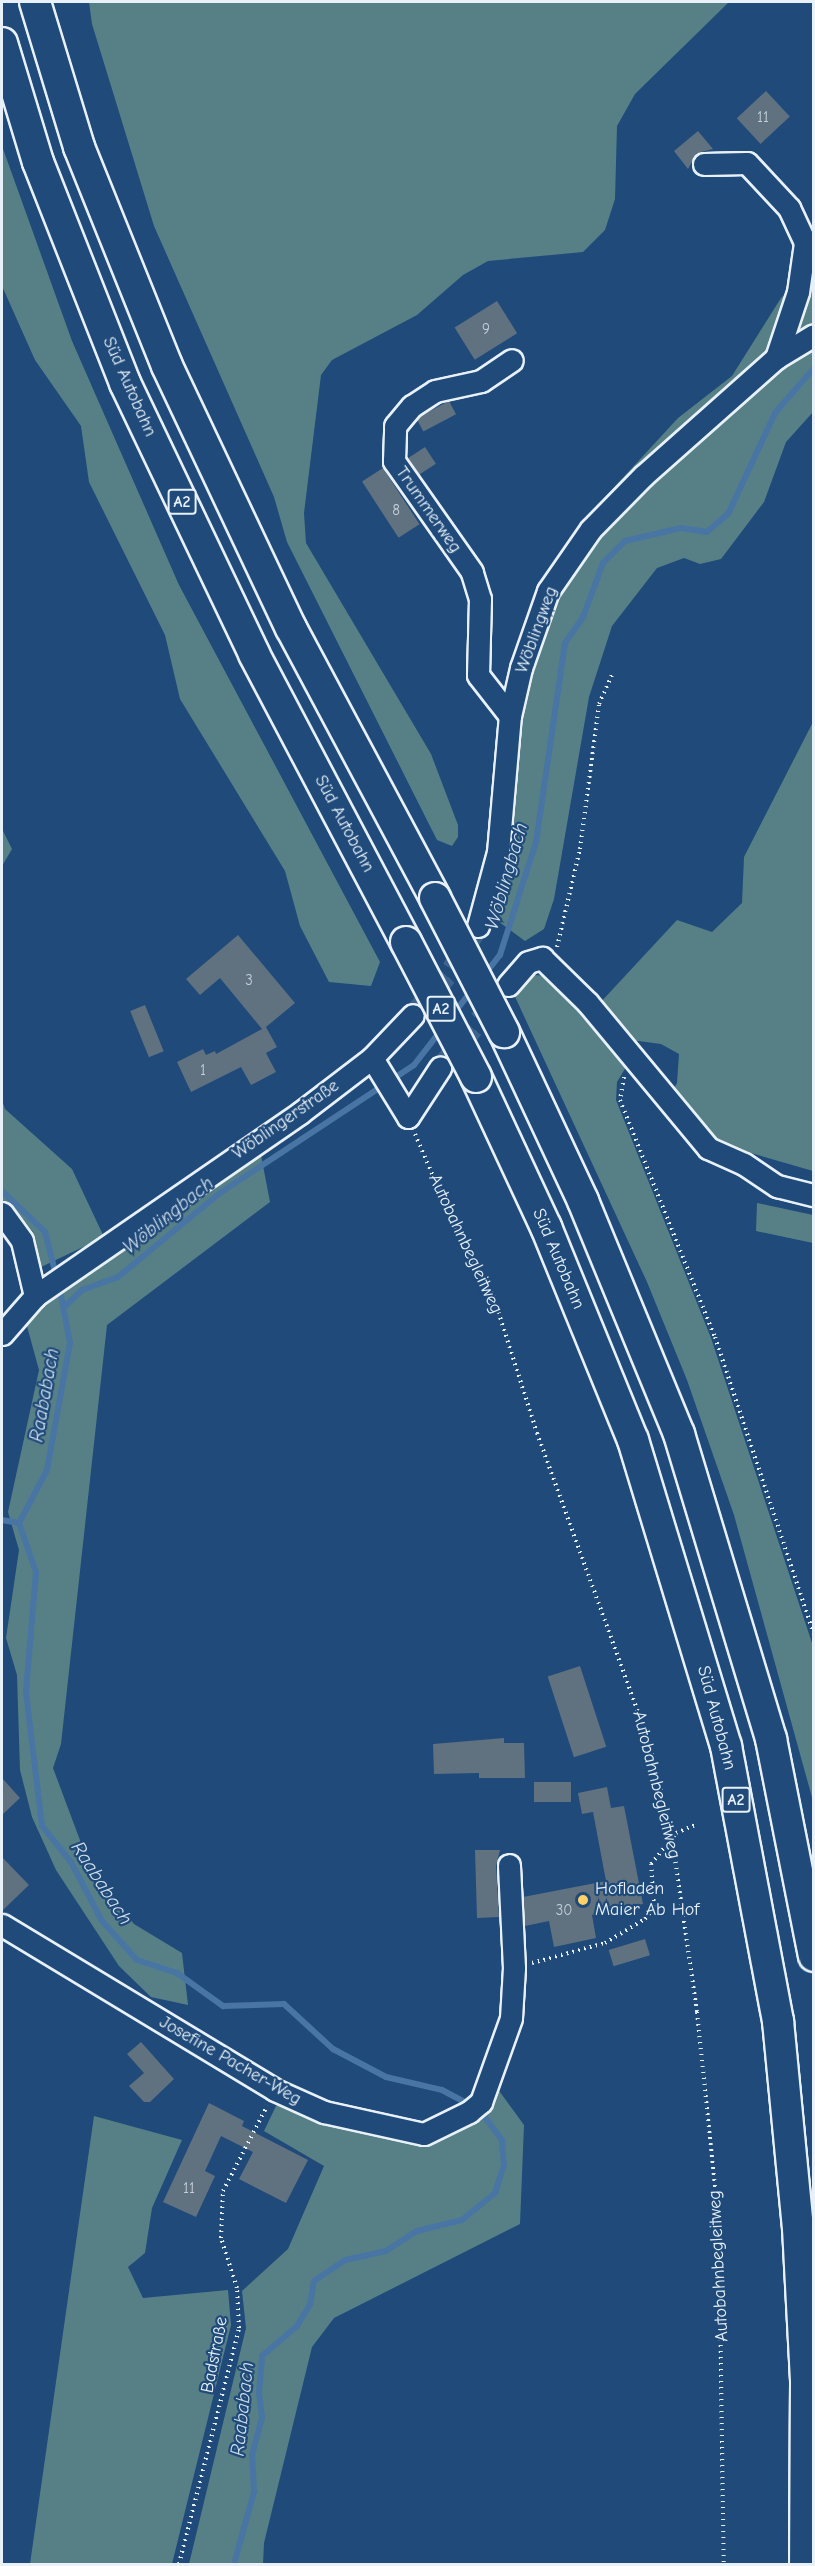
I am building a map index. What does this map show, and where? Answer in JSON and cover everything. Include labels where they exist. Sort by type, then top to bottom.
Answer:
[{"type":"highway","name":"A2","points":[[35,2],[79,147],[167,366],[291,628],[504,1032],[583,1201],[679,1434],[771,1739],[813,1956]]},
{"type":"highway","name":"Süd Autobahn","points":[[2,43],[38,162],[125,383],[254,654],[476,1077],[546,1227],[633,1440],[726,1746],[778,2021],[798,2228],[806,2383],[805,2565]]},
{"type":"street","points":[[704,164],[747,163],[789,208],[806,243],[806,285],[776,358]]},
{"type":"street","name":"Wöblingweg","points":[[478,926],[498,852],[510,717],[535,622],[565,562],[643,476],[776,358],[805,339]]},
{"type":"street","name":"Trummerweg","points":[[510,717],[478,675],[480,599],[472,572],[394,461],[395,426],[412,405],[435,391],[481,381],[512,360]]},
{"type":"street","points":[[508,985],[528,962],[542,958],[552,965],[708,1148],[744,1164],[777,1186],[813,1195]]},
{"type":"street","points":[[413,1015],[374,1061],[408,1117],[440,1068]]},
{"type":"street","name":"Wöblingerstraße","points":[[2,1334],[40,1291],[374,1061]]},
{"type":"street","points":[[2,1213],[22,1241],[40,1291]]},
{"type":"street","name":"Josefine Pacher-Weg","points":[[2,1925],[275,2090],[324,2112],[424,2134],[475,2107],[511,2019],[514,1968],[509,1865]]},
{"type":"path","points":[[552,965],[580,849],[599,704],[612,675]]},
{"type":"path","points":[[635,1064],[620,1083],[620,1100],[715,1337],[813,1635]]},
{"type":"path","name":"Autobahnbegleitweg","points":[[408,1117],[468,1257],[493,1295],[537,1433],[649,1742],[672,1838],[697,2012],[719,2225],[724,2565]]},
{"type":"path","points":[[514,1968],[605,1943],[645,1919],[654,1907],[651,1864],[672,1838],[696,1825]]},
{"type":"path","name":"Badstraße","points":[[179,2565],[238,2328],[237,2288],[221,2238],[223,2191],[275,2090]]},
{"type":"green space","points":[[89,2],[729,2],[635,94],[617,126],[615,199],[605,230],[583,252],[488,261],[463,275],[417,315],[332,360],[321,375],[304,513],[306,543],[431,754],[458,825],[458,837],[452,846],[437,840],[287,542],[274,497],[154,226],[92,24]]},
{"type":"green space","points":[[2,146],[72,341],[179,585],[380,962],[371,986],[329,982],[300,926],[285,871],[180,699],[165,635],[89,482],[81,426],[35,360],[2,286]]},
{"type":"green space","points":[[813,256],[813,412],[786,442],[764,502],[721,559],[700,564],[684,558],[657,568],[612,626],[589,697],[554,899],[544,929],[525,941],[491,916],[518,718],[529,670],[555,594],[610,521],[597,506],[678,418],[732,376],[781,298],[808,272]]},
{"type":"green space","points":[[813,722],[813,1171],[744,1151],[724,1153],[672,1092],[677,1083],[679,1054],[661,1044],[631,1040],[599,1004],[677,920],[712,932],[742,903],[744,857]]},
{"type":"green space","points":[[2,829],[12,849],[2,866]]},
{"type":"green space","points":[[534,975],[547,976],[574,999],[626,1067],[617,1082],[616,1100],[711,1338],[813,1646],[813,1801],[734,1515],[687,1380],[647,1282],[511,988]]},
{"type":"green space","points":[[2,1100],[5,1109],[72,1169],[104,1237],[39,1268],[33,1232],[13,1206],[2,1201]]},
{"type":"green space","points":[[260,1150],[270,1202],[107,1325],[61,1744],[53,1768],[93,1875],[134,1924],[182,1953],[188,2005],[151,1997],[119,1966],[56,1870],[32,1817],[20,1770],[17,1675],[6,1638],[19,1550],[8,1512],[39,1370],[25,1319],[42,1298]]},
{"type":"green space","points":[[757,1203],[813,1215],[813,1243],[756,1231]]},
{"type":"green space","points":[[497,2088],[524,2125],[520,2224],[334,2318],[312,2347],[264,2543],[263,2564],[189,2564],[246,2328],[242,2291],[288,2249],[324,2166],[264,2131],[276,2106],[286,2102],[446,2134],[479,2120]]},
{"type":"green space","points":[[94,2116],[182,2140],[152,2208],[145,2253],[128,2267],[143,2298],[228,2290],[231,2325],[172,2564],[30,2564]]},
{"type":"building","points":[[766,91],[790,117],[761,144],[737,118]]},
{"type":"building","points":[[698,131],[713,149],[697,153],[688,169],[674,151]]},
{"type":"building","points":[[497,301],[517,333],[475,360],[455,327]]},
{"type":"building","points":[[449,401],[456,414],[423,432],[416,418]]},
{"type":"building","points":[[425,447],[436,464],[419,475],[408,458]]},
{"type":"building","points":[[383,468],[419,524],[399,538],[362,482]]},
{"type":"building","points":[[238,935],[295,1003],[266,1027],[277,1047],[266,1053],[276,1072],[251,1085],[241,1067],[191,1092],[177,1062],[203,1049],[206,1055],[215,1051],[216,1054],[262,1029],[220,978],[200,995],[186,979]]},
{"type":"building","points":[[145,1005],[164,1051],[149,1057],[130,1011]]},
{"type":"building","points":[[580,1666],[606,1747],[574,1757],[548,1677]]},
{"type":"building","points":[[504,1738],[504,1743],[524,1743],[525,1778],[479,1778],[479,1773],[434,1774],[433,1744]]},
{"type":"building","points":[[2,1778],[20,1798],[2,1815]]},
{"type":"building","points":[[534,1782],[571,1782],[571,1802],[534,1802]]},
{"type":"building","points":[[607,1787],[611,1808],[624,1806],[643,1904],[592,1915],[596,1938],[554,1947],[549,1921],[525,1926],[523,1897],[606,1881],[593,1812],[582,1814],[578,1793]]},
{"type":"building","points":[[475,1850],[500,1850],[496,1866],[499,1917],[477,1918]]},
{"type":"building","points":[[2,1857],[29,1885],[2,1911]]},
{"type":"building","points":[[645,1939],[650,1955],[614,1966],[609,1950]]},
{"type":"building","points":[[141,2042],[174,2079],[150,2102],[144,2102],[129,2086],[144,2073],[127,2054]]},
{"type":"building","points":[[209,2103],[244,2121],[242,2126],[308,2160],[286,2203],[239,2179],[253,2152],[221,2136],[205,2171],[215,2176],[196,2217],[163,2202]]},
{"type":"waterway","name":"Wöblingbach","points":[[485,974],[500,955],[536,842],[565,643],[583,617],[603,563],[625,541],[681,528],[707,532],[728,514],[775,413],[814,368]]},
{"type":"waterway","name":"Wöblingbach","points":[[453,1014],[473,989]]},
{"type":"waterway","name":"Wöblingbach","points":[[64,1307],[82,1290],[118,1277],[220,1193],[414,1065],[442,1029]]},
{"type":"waterway","name":"Raababach","points":[[2,1191],[45,1232],[56,1275]]},
{"type":"waterway","name":"Raababach","points":[[59,1285],[70,1343],[47,1470],[19,1523],[36,1572],[26,1692],[42,1826],[71,1862],[102,1921],[137,1960],[177,1973],[223,2006],[284,2004],[333,2049],[386,2077],[442,2090],[470,2105]]},
{"type":"waterway","points":[[2,1520],[19,1523]]},
{"type":"waterway","name":"Raababach","points":[[234,2564],[254,2492],[252,2455],[262,2417],[259,2393],[262,2356],[297,2326],[310,2304],[314,2281],[345,2260],[386,2251],[417,2231],[462,2220],[495,2193],[504,2165],[502,2140],[479,2110]]},
{"type":"tunnel","points":[[413,1015],[452,969],[478,926]]},
{"type":"tunnel","points":[[440,1068],[499,996]]},
{"type":"place","name":"Hofladen Maier Ab Hof","points":[[583,1900]]}]
